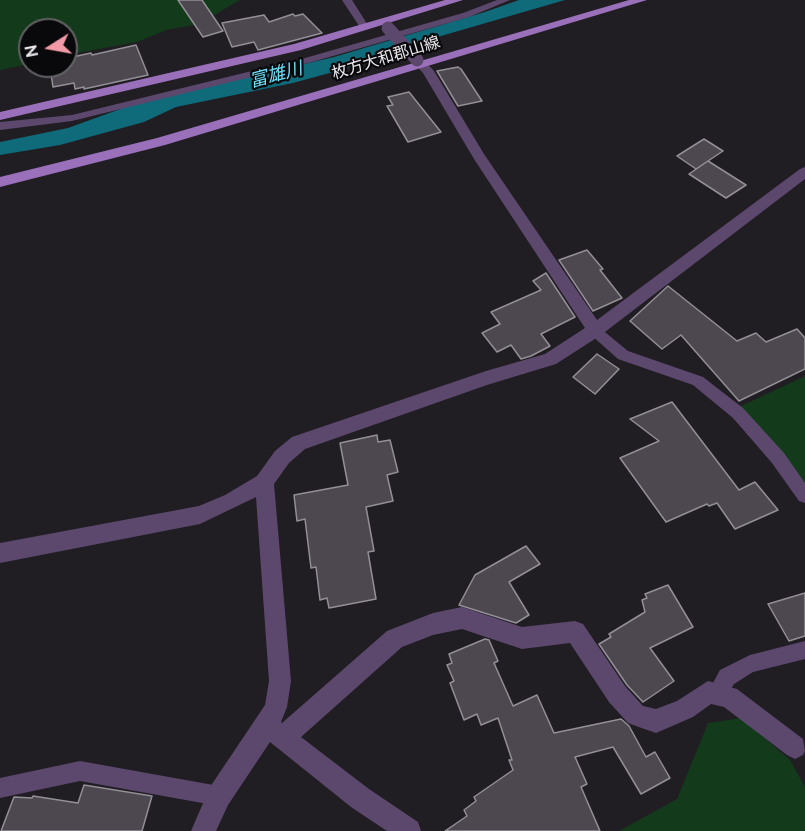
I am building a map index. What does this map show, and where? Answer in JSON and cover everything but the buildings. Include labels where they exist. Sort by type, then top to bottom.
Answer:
[{"type":"main road","name":"枚方大和郡山線","points":[[0,116],[297,47],[364,27],[385,25],[456,0]]},
{"type":"main road","name":"枚方大和郡山線","points":[[0,182],[160,142],[419,63],[641,0]]},
{"type":"street","points":[[385,25],[419,63],[595,330]]},
{"type":"street","points":[[0,553],[200,515],[232,501],[264,482],[282,457],[299,443],[486,378],[550,359],[595,330],[805,172]]},
{"type":"street","points":[[264,482],[280,681],[275,732]]},
{"type":"street","points":[[202,831],[219,796],[275,732],[395,639],[433,624],[462,618],[522,638],[575,632],[617,694],[636,715],[656,722],[685,709],[708,692],[729,697],[795,747]]},
{"type":"street","points":[[275,732],[360,798],[409,831]]},
{"type":"lane","points":[[347,0],[364,27]]},
{"type":"lane","points":[[0,126],[72,118],[309,60],[466,15],[505,0]]},
{"type":"lane","points":[[595,330],[623,355],[698,381],[738,414],[778,458],[805,496]]},
{"type":"lane","points":[[716,694],[727,677],[750,664],[805,650]]},
{"type":"lane","points":[[0,788],[80,771],[219,796]]},
{"type":"green space","points":[[0,0],[240,0],[199,24],[167,30],[137,42],[78,53],[78,18],[18,18],[18,66],[0,70]]},
{"type":"green space","points":[[805,376],[805,486],[739,407]]},
{"type":"green space","points":[[741,718],[790,760],[805,787],[805,831],[619,831],[677,799],[708,723]]},
{"type":"water","name":"富雄川","points":[[519,0],[565,0],[293,83],[176,107],[144,122],[60,145],[0,155],[0,142],[68,128],[137,103],[334,57]]}]
